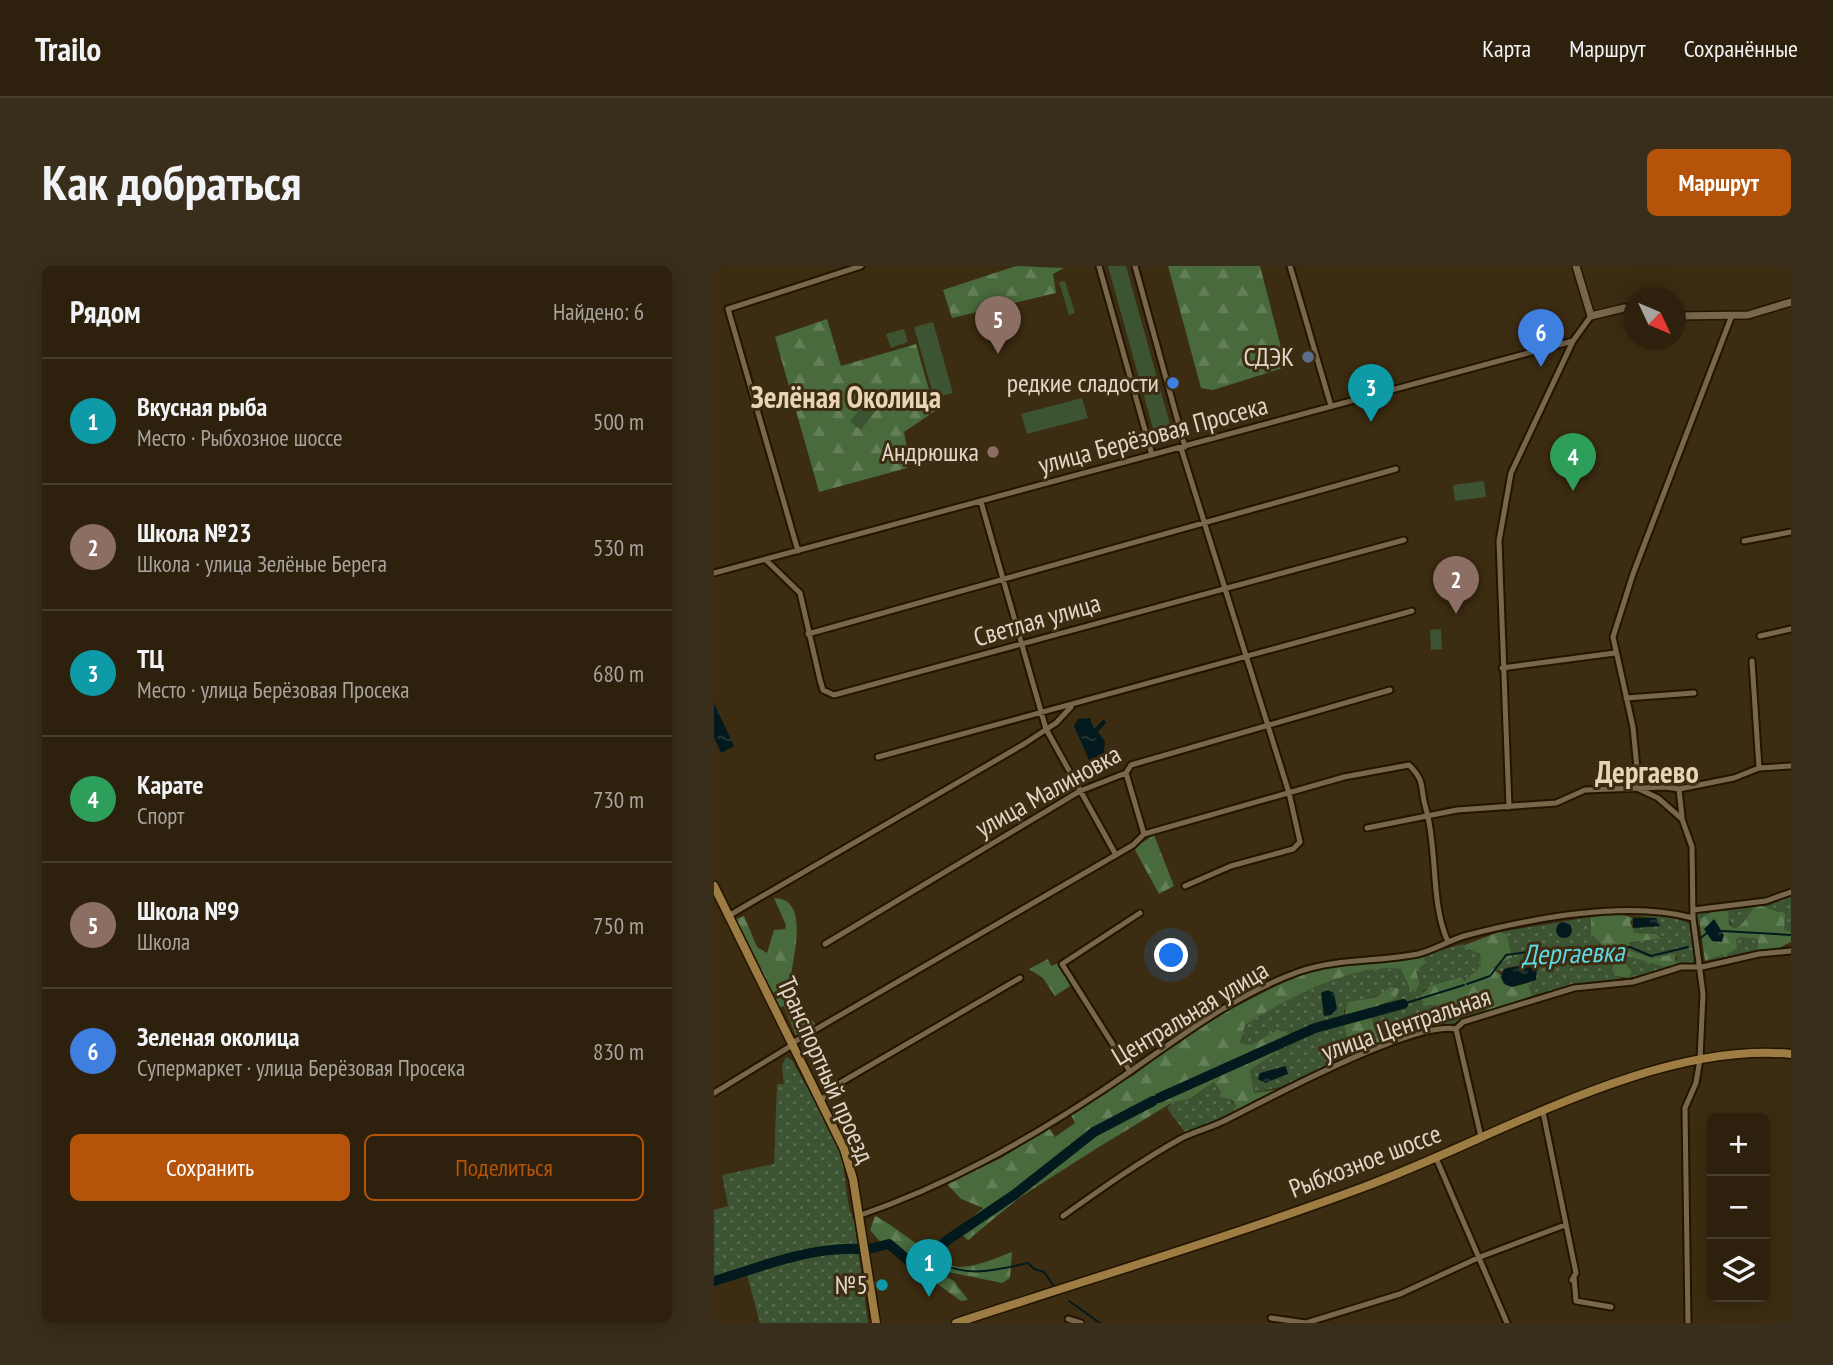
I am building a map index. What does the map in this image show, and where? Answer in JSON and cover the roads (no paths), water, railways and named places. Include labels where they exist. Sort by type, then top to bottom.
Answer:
[{"type":"main road","name":"Транспортный проезд","points":[[714,886],[845,1149],[864,1242],[876,1323]]},
{"type":"main road","name":"Рыбхозное шоссе","points":[[956,1323],[1366,1187],[1542,1112],[1660,1069],[1700,1059],[1791,1054]]},
{"type":"street","points":[[798,551],[729,309],[861,266]]},
{"type":"street","points":[[1099,266],[1152,455]]},
{"type":"street","points":[[1135,266],[1202,522],[1289,793],[1299,837],[1296,847],[1250,863],[1231,866],[1185,886]]},
{"type":"street","points":[[1290,266],[1331,407]]},
{"type":"street","points":[[1576,266],[1592,315]]},
{"type":"street","points":[[1686,316],[1748,315],[1791,302]]},
{"type":"street","points":[[1509,807],[1499,541],[1511,473],[1573,341],[1592,315],[1623,308]]},
{"type":"street","points":[[1639,789],[1633,727],[1613,637],[1629,585],[1732,315]]},
{"type":"street","name":"улица Берёзовая Просека","points":[[714,573],[1573,341]]},
{"type":"street","points":[[808,634],[1396,469]]},
{"type":"street","points":[[981,502],[1046,729],[1116,855]]},
{"type":"street","points":[[1744,541],[1791,532]]},
{"type":"street","name":"Светлая улица","points":[[766,560],[800,593],[823,690],[834,695],[1404,540]]},
{"type":"street","points":[[878,757],[1412,611]]},
{"type":"street","points":[[1760,636],[1791,629]]},
{"type":"street","points":[[1502,668],[1615,653]]},
{"type":"street","points":[[1752,661],[1759,768]]},
{"type":"street","name":"улица Малиновка","points":[[825,944],[1080,791],[1126,773],[1131,765],[1267,723],[1390,690]]},
{"type":"street","points":[[1626,698],[1694,693]]},
{"type":"street","points":[[730,915],[1046,729],[1073,705]]},
{"type":"street","points":[[714,1093],[794,1043],[1116,855],[1144,834],[1289,793],[1409,765],[1422,778],[1426,811],[1429,815],[1440,924],[1448,942]]},
{"type":"street","points":[[1367,828],[1429,815],[1556,803],[1585,790],[1679,789],[1734,778],[1759,768],[1791,766]]},
{"type":"street","points":[[1126,773],[1144,834]]},
{"type":"street","points":[[1639,789],[1658,798],[1682,819]]},
{"type":"street","points":[[1679,789],[1682,819],[1692,847],[1693,918],[1702,967],[1700,1059],[1696,1083],[1685,1108],[1688,1323]]},
{"type":"street","points":[[1693,910],[1766,901],[1791,892]]},
{"type":"street","name":"Центральная улица","points":[[858,1216],[937,1186],[1028,1138],[1239,1000],[1298,972],[1355,960],[1419,954],[1466,935],[1578,914],[1648,911],[1693,918]]},
{"type":"street","points":[[1129,1070],[1062,964],[1140,913]]},
{"type":"street","name":"улица Центральная","points":[[1063,1216],[1183,1137],[1223,1122],[1266,1097],[1360,1056],[1433,1029],[1456,1030],[1463,1022],[1574,988],[1633,982],[1681,967],[1702,967],[1759,954],[1791,951]]},
{"type":"street","points":[[820,1101],[840,1083],[1020,978]]},
{"type":"street","points":[[1456,1030],[1481,1138]]},
{"type":"street","points":[[1542,1112],[1553,1150],[1576,1273],[1573,1278],[1576,1301],[1611,1307]]},
{"type":"street","points":[[1436,1158],[1507,1323]]},
{"type":"street","points":[[1271,1318],[1306,1323],[1400,1294],[1480,1257],[1565,1225]]},
{"type":"street","points":[[1068,1319],[1081,1323]]},
{"type":"water","points":[[714,703],[734,746],[721,753],[714,737]]},
{"type":"water","points":[[1090,718],[1094,729],[1104,719],[1106,723],[1098,732],[1105,742],[1104,751],[1109,756],[1116,753],[1120,759],[1114,762],[1114,768],[1096,776],[1074,726],[1078,719]]},
{"type":"water","points":[[1633,918],[1656,918],[1660,926],[1633,928]]},
{"type":"water","points":[[1714,919],[1724,935],[1722,942],[1712,941],[1704,929]]},
{"type":"water","points":[[1561,922],[1567,922],[1572,930],[1570,936],[1561,938],[1556,933],[1556,927]]},
{"type":"water","points":[[1529,964],[1537,968],[1536,980],[1512,987],[1504,984],[1501,977],[1504,969]]},
{"type":"water","points":[[1327,990],[1334,993],[1337,1009],[1331,1015],[1324,1016],[1321,993]]},
{"type":"water","points":[[1286,1066],[1288,1074],[1265,1083],[1258,1079],[1260,1073]]},
{"type":"waterway","points":[[1722,931],[1791,935]]},
{"type":"waterway","name":"Дергаевка","points":[[1698,940],[1707,933]]},
{"type":"waterway","name":"Дергаевка","points":[[1467,984],[1490,976],[1506,955],[1535,951],[1630,947],[1651,956],[1688,947]]},
{"type":"waterway","name":"Дергаевка","points":[[1403,1004],[1464,985]]},
{"type":"waterway","points":[[1159,1098],[1315,1028],[1403,1004]]},
{"type":"waterway","points":[[869,1249],[889,1244],[909,1261],[925,1263],[946,1241],[1014,1195],[1094,1132],[1153,1101]]},
{"type":"waterway","points":[[714,1281],[803,1255],[858,1249]]},
{"type":"waterway","points":[[928,1258],[965,1271],[1001,1269],[1028,1263],[1034,1269],[1044,1272],[1053,1285]]},
{"type":"waterway","points":[[1069,1301],[1100,1323]]},
{"type":"place","name":"Школа №9","points":[[998,354]]},
{"type":"place","name":"СДЭК","points":[[1308,357]]},
{"type":"place","name":"Зеленая околица","points":[[1541,367]]},
{"type":"place","name":"редкие сладости","points":[[1173,383]]},
{"type":"place","name":"ТЦ","points":[[1371,422]]},
{"type":"place","name":"Андрюшка","points":[[993,452]]},
{"type":"place","name":"Карате","points":[[1573,491]]},
{"type":"place","name":"Школа №23","points":[[1456,614]]},
{"type":"place","name":"№5","points":[[882,1285]]},
{"type":"place","name":"Вкусная рыба","points":[[929,1297]]},
{"type":"district","name":"Зелёная Околица","points":[[846,398]]},
{"type":"district","name":"Дергаево","points":[[1647,773]]}]
